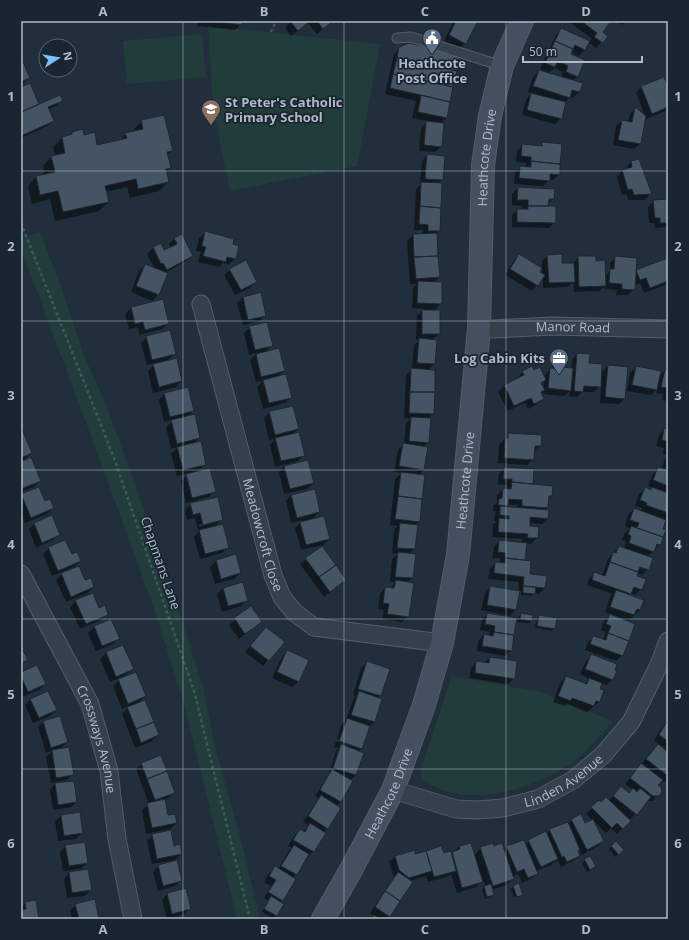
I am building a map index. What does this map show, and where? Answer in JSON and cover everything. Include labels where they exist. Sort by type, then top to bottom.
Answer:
[{"type":"street","name":"Heathcote Drive","points":[[323,919],[393,790],[424,705],[442,643],[458,555],[478,328],[483,166],[490,116],[502,66],[522,21]]},
{"type":"street","name":"Meadowcroft Close","points":[[201,304],[272,575],[282,597],[294,612],[314,627],[442,643]]},
{"type":"street","name":"Manor Road","points":[[478,328],[492,329],[553,326],[668,329]]},
{"type":"street","name":"Crossways Avenue","points":[[21,574],[28,602],[90,704],[109,771],[117,839],[133,919]]},
{"type":"street","name":"Linden Avenue","points":[[393,790],[456,809],[477,810],[503,808],[538,799],[573,780],[603,755],[631,722],[668,641]]},
{"type":"lane","points":[[397,38],[411,37],[502,66]]},
{"type":"path","points":[[271,32],[276,21]]},
{"type":"path","name":"Chapmans Lane","points":[[21,223],[114,458],[194,691],[250,919]]},
{"type":"green space","points":[[208,26],[380,44],[357,166],[230,191],[213,108]]},
{"type":"green space","points":[[202,34],[206,77],[127,84],[123,41]]},
{"type":"green space","points":[[40,232],[62,289],[83,353],[107,407],[166,571],[203,686],[214,743],[241,840],[260,919],[237,919],[182,696],[151,600],[21,249],[21,238]]},
{"type":"green space","points":[[452,676],[540,692],[613,721],[582,755],[554,774],[516,789],[496,794],[456,794],[437,788],[421,778],[421,768]]},
{"type":"building","points":[[207,21],[243,21],[242,25]]},
{"type":"building","points":[[290,21],[310,21],[298,31]]},
{"type":"building","points":[[317,21],[333,21],[323,29]]},
{"type":"building","points":[[456,21],[478,21],[466,44],[449,35]]},
{"type":"building","points":[[581,21],[611,21],[603,32],[608,36],[603,43],[594,37],[597,33]]},
{"type":"building","points":[[561,28],[590,41],[585,50],[575,45],[573,49],[555,41]]},
{"type":"building","points":[[555,41],[573,49],[571,54],[585,60],[578,77],[566,72],[568,66],[558,61],[555,67],[545,63]]},
{"type":"building","points":[[409,43],[460,54],[457,71],[397,58],[399,47]]},
{"type":"building","points":[[21,57],[30,78],[21,82]]},
{"type":"building","points":[[397,58],[457,71],[453,87],[393,74]]},
{"type":"building","points":[[539,70],[583,83],[580,92],[572,90],[570,98],[533,86]]},
{"type":"building","points":[[393,74],[453,87],[450,102],[390,88]]},
{"type":"building","points":[[664,77],[668,86],[668,107],[652,114],[641,86]]},
{"type":"building","points":[[30,83],[39,104],[21,112],[21,87]]},
{"type":"building","points":[[531,93],[566,102],[562,119],[527,110]]},
{"type":"building","points":[[60,95],[63,101],[48,107],[54,121],[21,136],[21,112]]},
{"type":"building","points":[[421,95],[450,102],[447,118],[418,112]]},
{"type":"building","points":[[635,107],[646,116],[641,144],[618,140],[622,120],[632,122]]},
{"type":"building","points":[[164,115],[173,151],[167,152],[171,168],[166,169],[169,182],[138,189],[136,179],[105,186],[109,202],[63,212],[58,191],[40,195],[36,176],[55,172],[51,156],[65,153],[62,137],[83,129],[84,135],[95,132],[97,145],[127,138],[125,133],[143,129],[141,120]]},
{"type":"building","points":[[426,121],[444,123],[442,147],[424,145]]},
{"type":"building","points":[[542,142],[562,144],[560,164],[531,161],[531,157],[521,156],[522,144],[542,146]]},
{"type":"building","points":[[427,154],[445,156],[443,180],[425,179]]},
{"type":"building","points":[[639,159],[652,194],[634,195],[632,189],[628,190],[622,170],[632,167],[631,161]]},
{"type":"building","points":[[531,161],[560,164],[560,175],[550,174],[550,181],[519,178],[520,166],[531,167]]},
{"type":"building","points":[[421,182],[442,183],[441,208],[420,206]]},
{"type":"building","points":[[518,187],[555,189],[554,199],[549,199],[548,206],[528,206],[528,200],[517,200]]},
{"type":"building","points":[[668,199],[668,223],[660,223],[660,218],[655,218],[653,200]]},
{"type":"building","points":[[420,206],[441,208],[440,231],[428,231],[428,225],[419,224]]},
{"type":"building","points":[[528,206],[556,206],[556,223],[517,222],[517,209],[528,209]]},
{"type":"building","points":[[205,231],[234,239],[233,244],[239,246],[236,259],[227,257],[226,262],[203,256],[206,247],[202,246]]},
{"type":"building","points":[[437,233],[438,256],[414,257],[413,234]]},
{"type":"building","points":[[182,234],[193,256],[167,270],[163,263],[161,264],[153,247],[161,243],[164,250],[177,244],[174,238]]},
{"type":"building","points":[[519,254],[542,268],[540,272],[545,275],[538,286],[510,269]]},
{"type":"building","points":[[562,254],[562,263],[574,263],[575,282],[549,283],[547,255]]},
{"type":"building","points":[[438,256],[440,277],[416,279],[414,257]]},
{"type":"building","points":[[578,256],[596,256],[596,261],[605,260],[606,286],[579,287]]},
{"type":"building","points":[[615,256],[637,258],[635,290],[622,289],[622,284],[609,283],[610,269],[614,269]]},
{"type":"building","points":[[668,258],[668,281],[650,288],[646,278],[640,280],[636,270]]},
{"type":"building","points":[[246,260],[257,282],[241,290],[229,269]]},
{"type":"building","points":[[145,264],[168,273],[159,295],[136,286]]},
{"type":"building","points":[[418,281],[442,282],[442,304],[417,303]]},
{"type":"building","points":[[261,292],[266,316],[248,320],[243,297]]},
{"type":"building","points":[[163,299],[169,324],[145,330],[143,322],[135,324],[131,307]]},
{"type":"building","points":[[422,310],[440,310],[440,334],[422,334]]},
{"type":"building","points":[[267,322],[273,346],[255,350],[249,326]]},
{"type":"building","points":[[170,330],[176,354],[152,360],[146,336]]},
{"type":"building","points":[[419,338],[437,340],[435,364],[417,363]]},
{"type":"building","points":[[279,348],[285,371],[261,377],[256,354]]},
{"type":"building","points":[[577,353],[590,354],[589,363],[602,364],[601,387],[584,386],[583,392],[574,391]]},
{"type":"building","points":[[177,358],[182,381],[159,387],[153,364]]},
{"type":"building","points":[[608,365],[628,367],[625,399],[605,397]]},
{"type":"building","points":[[532,366],[534,370],[540,367],[546,380],[541,383],[545,390],[541,392],[544,399],[534,404],[531,398],[514,406],[504,385],[524,375],[522,371]]},
{"type":"building","points":[[636,366],[661,371],[657,390],[632,385]]},
{"type":"building","points":[[561,367],[573,368],[571,391],[548,388],[550,368],[561,369]]},
{"type":"building","points":[[411,368],[435,370],[435,392],[410,392]]},
{"type":"building","points":[[665,369],[668,370],[668,388],[661,387]]},
{"type":"building","points":[[286,374],[292,398],[269,403],[263,380]]},
{"type":"building","points":[[188,387],[194,411],[170,417],[164,393]]},
{"type":"building","points":[[410,392],[435,392],[434,414],[409,413]]},
{"type":"building","points":[[293,406],[299,429],[275,435],[269,411]]},
{"type":"building","points":[[21,407],[24,427],[21,428]]},
{"type":"building","points":[[195,414],[200,438],[177,444],[171,420]]},
{"type":"building","points":[[411,417],[431,418],[429,443],[409,441]]},
{"type":"building","points":[[664,428],[668,429],[668,442],[662,440]]},
{"type":"building","points":[[22,429],[32,453],[21,458],[21,430]]},
{"type":"building","points":[[299,432],[305,456],[281,461],[275,438]]},
{"type":"building","points":[[508,433],[542,435],[541,446],[535,446],[534,460],[504,458],[505,438],[508,438]]},
{"type":"building","points":[[201,441],[206,465],[183,470],[177,447]]},
{"type":"building","points":[[403,443],[428,447],[424,470],[399,466]]},
{"type":"building","points":[[31,457],[41,481],[21,489],[21,462]]},
{"type":"building","points":[[308,460],[314,483],[290,489],[284,466]]},
{"type":"building","points":[[504,467],[534,469],[533,484],[512,482],[512,479],[503,479]]},
{"type":"building","points":[[658,467],[668,470],[668,486],[653,480]]},
{"type":"building","points":[[210,468],[216,492],[192,498],[186,474]]},
{"type":"building","points":[[401,472],[425,475],[422,499],[398,496]]},
{"type":"building","points":[[512,482],[553,486],[552,496],[549,496],[548,508],[522,506],[522,500],[509,499],[508,506],[498,505],[499,499],[502,498],[503,488],[511,489]]},
{"type":"building","points":[[39,487],[45,501],[50,499],[54,508],[31,518],[21,494]]},
{"type":"building","points":[[645,487],[651,490],[652,487],[668,493],[668,513],[646,505],[647,503],[640,500]]},
{"type":"building","points":[[315,489],[320,512],[297,518],[291,495]]},
{"type":"building","points":[[398,496],[422,499],[420,522],[395,519]]},
{"type":"building","points":[[218,497],[223,520],[203,525],[200,513],[193,515],[190,503]]},
{"type":"building","points":[[500,506],[549,510],[548,519],[530,517],[530,526],[539,527],[538,538],[527,538],[528,534],[498,532],[499,518],[509,519],[509,516],[500,515]]},
{"type":"building","points":[[634,508],[666,520],[663,529],[666,530],[663,537],[637,528],[639,523],[630,520]]},
{"type":"building","points":[[52,515],[60,535],[42,543],[34,523]]},
{"type":"building","points":[[324,516],[330,539],[306,545],[300,522]]},
{"type":"building","points":[[400,523],[418,525],[415,549],[397,548]]},
{"type":"building","points":[[223,524],[229,548],[205,554],[199,530]]},
{"type":"building","points":[[631,526],[663,537],[661,545],[657,544],[654,552],[629,543],[631,536],[628,534]]},
{"type":"building","points":[[65,540],[72,554],[77,552],[81,561],[58,571],[48,547]]},
{"type":"building","points":[[499,540],[527,543],[525,560],[505,558],[505,553],[498,552]]},
{"type":"building","points":[[322,546],[336,565],[319,577],[305,558]]},
{"type":"building","points":[[619,546],[653,558],[649,570],[640,567],[638,572],[610,562],[613,552],[616,553]]},
{"type":"building","points":[[398,552],[416,554],[413,578],[395,577]]},
{"type":"building","points":[[236,554],[241,573],[221,579],[216,560]]},
{"type":"building","points":[[505,558],[531,561],[530,574],[547,576],[545,588],[523,586],[524,577],[494,573],[495,562],[505,563]]},
{"type":"building","points":[[610,562],[638,572],[637,576],[646,579],[642,590],[634,587],[631,594],[592,580],[594,572],[605,576]]},
{"type":"building","points":[[336,565],[346,580],[330,592],[319,577]]},
{"type":"building","points":[[79,566],[85,580],[91,578],[94,587],[71,597],[61,573]]},
{"type":"building","points":[[396,580],[414,583],[409,617],[387,614],[389,604],[383,603],[385,587],[394,588]]},
{"type":"building","points":[[243,582],[248,601],[228,606],[223,588]]},
{"type":"building","points":[[490,586],[520,591],[516,610],[487,605]]},
{"type":"building","points":[[523,586],[536,587],[535,594],[523,593]]},
{"type":"building","points":[[616,590],[644,600],[640,610],[637,609],[634,615],[610,607]]},
{"type":"building","points":[[93,593],[99,608],[105,605],[108,615],[86,624],[75,600]]},
{"type":"building","points":[[251,606],[262,622],[245,634],[234,618]]},
{"type":"building","points":[[487,613],[517,618],[514,635],[494,632],[495,626],[485,624]]},
{"type":"building","points":[[521,613],[533,615],[532,621],[520,619]]},
{"type":"building","points":[[610,614],[635,624],[629,641],[608,633],[611,626],[606,624]]},
{"type":"building","points":[[539,615],[557,618],[555,629],[537,626]]},
{"type":"building","points":[[111,619],[120,639],[102,646],[94,626]]},
{"type":"building","points":[[266,627],[285,642],[269,661],[250,646]]},
{"type":"building","points":[[494,632],[514,635],[512,651],[482,646],[484,634],[493,636]]},
{"type":"building","points":[[608,633],[629,641],[623,656],[590,644],[593,636],[606,640]]},
{"type":"building","points":[[123,645],[134,669],[116,677],[106,652]]},
{"type":"building","points":[[21,647],[28,660],[21,663]]},
{"type":"building","points":[[287,650],[309,660],[299,682],[277,672]]},
{"type":"building","points":[[591,654],[617,664],[615,670],[617,671],[613,680],[585,669]]},
{"type":"building","points":[[490,657],[517,661],[515,679],[475,673],[476,661],[489,663]]},
{"type":"building","points":[[367,661],[390,669],[381,696],[358,689]]},
{"type":"building","points":[[37,665],[46,684],[28,692],[21,676],[21,672]]},
{"type":"building","points":[[136,672],[146,696],[128,704],[118,679]]},
{"type":"building","points":[[566,676],[587,684],[589,678],[602,683],[600,689],[604,690],[600,702],[596,701],[594,706],[572,698],[571,701],[558,696]]},
{"type":"building","points":[[48,691],[57,710],[39,718],[30,699]]},
{"type":"building","points":[[359,691],[382,699],[375,722],[351,715]]},
{"type":"building","points":[[145,700],[154,722],[136,729],[127,707]]},
{"type":"building","points":[[60,716],[68,742],[51,748],[43,721]]},
{"type":"building","points":[[347,718],[370,726],[362,749],[339,741]]},
{"type":"building","points":[[154,722],[159,735],[141,743],[136,729]]},
{"type":"building","points":[[666,723],[668,724],[668,741],[659,735]]},
{"type":"building","points":[[341,744],[364,753],[356,775],[333,768]]},
{"type":"building","points":[[658,744],[668,752],[668,776],[646,759]]},
{"type":"building","points":[[69,747],[74,775],[56,778],[52,750]]},
{"type":"building","points":[[161,755],[167,771],[147,779],[141,763]]},
{"type":"building","points":[[641,763],[663,780],[658,785],[661,787],[662,792],[659,796],[653,796],[630,778]]},
{"type":"building","points":[[332,769],[353,781],[341,802],[320,790]]},
{"type":"building","points":[[167,771],[175,793],[155,800],[147,779]]},
{"type":"building","points":[[74,781],[77,802],[58,805],[55,783]]},
{"type":"building","points":[[621,786],[629,793],[633,788],[637,792],[640,788],[651,797],[637,815],[613,796]]},
{"type":"building","points":[[321,795],[341,808],[328,829],[308,816]]},
{"type":"building","points":[[606,797],[631,821],[623,829],[617,823],[612,828],[591,807],[599,800],[601,802]]},
{"type":"building","points":[[165,799],[168,815],[175,814],[177,823],[152,828],[147,803]]},
{"type":"building","points":[[80,812],[83,833],[64,836],[61,815]]},
{"type":"building","points":[[581,814],[585,823],[593,819],[604,841],[587,850],[571,819]]},
{"type":"building","points":[[568,822],[580,850],[578,851],[580,856],[567,862],[564,856],[562,857],[549,829]]},
{"type":"building","points":[[310,823],[326,833],[314,852],[293,840],[300,829],[305,832]]},
{"type":"building","points":[[171,830],[174,846],[180,844],[182,854],[157,859],[152,834]]},
{"type":"building","points":[[546,831],[558,859],[541,867],[528,840]]},
{"type":"building","points":[[524,840],[538,874],[528,878],[524,869],[517,872],[506,846]]},
{"type":"building","points":[[616,841],[624,850],[619,855],[611,846]]},
{"type":"building","points":[[85,842],[88,863],[69,866],[65,845]]},
{"type":"building","points":[[471,843],[483,882],[462,888],[452,852],[460,849],[459,846]]},
{"type":"building","points":[[493,843],[494,846],[502,843],[514,879],[493,886],[480,847]]},
{"type":"building","points":[[294,845],[309,854],[297,875],[281,866]]},
{"type":"building","points":[[441,846],[444,853],[451,851],[456,871],[434,877],[426,851]]},
{"type":"building","points":[[415,850],[415,854],[426,851],[432,871],[409,878],[399,870],[395,856]]},
{"type":"building","points":[[590,856],[596,866],[590,870],[584,859]]},
{"type":"building","points":[[177,860],[182,881],[163,886],[158,865]]},
{"type":"building","points":[[275,866],[296,879],[283,901],[268,892],[276,880],[269,876]]},
{"type":"building","points":[[88,869],[92,890],[72,893],[69,872]]},
{"type":"building","points":[[398,872],[413,882],[400,901],[385,891]]},
{"type":"building","points":[[519,883],[523,895],[517,897],[513,886]]},
{"type":"building","points":[[491,884],[494,895],[487,897],[484,886]]},
{"type":"building","points":[[186,888],[191,909],[172,914],[167,893]]},
{"type":"building","points":[[385,891],[400,901],[390,917],[375,907]]},
{"type":"building","points":[[271,896],[284,904],[277,916],[264,909]]},
{"type":"building","points":[[95,899],[99,919],[79,919],[75,904]]},
{"type":"building","points":[[36,900],[39,919],[21,919],[21,910],[26,909],[25,902]]},
{"type":"building","points":[[374,915],[380,919],[371,919]]},
{"type":"place","name":"Heathcote Post Office","points":[[432,55]]},
{"type":"place","name":"St Peter's Catholic Primary School","points":[[211,126]]},
{"type":"place","name":"Log Cabin Kits","points":[[559,375]]}]
